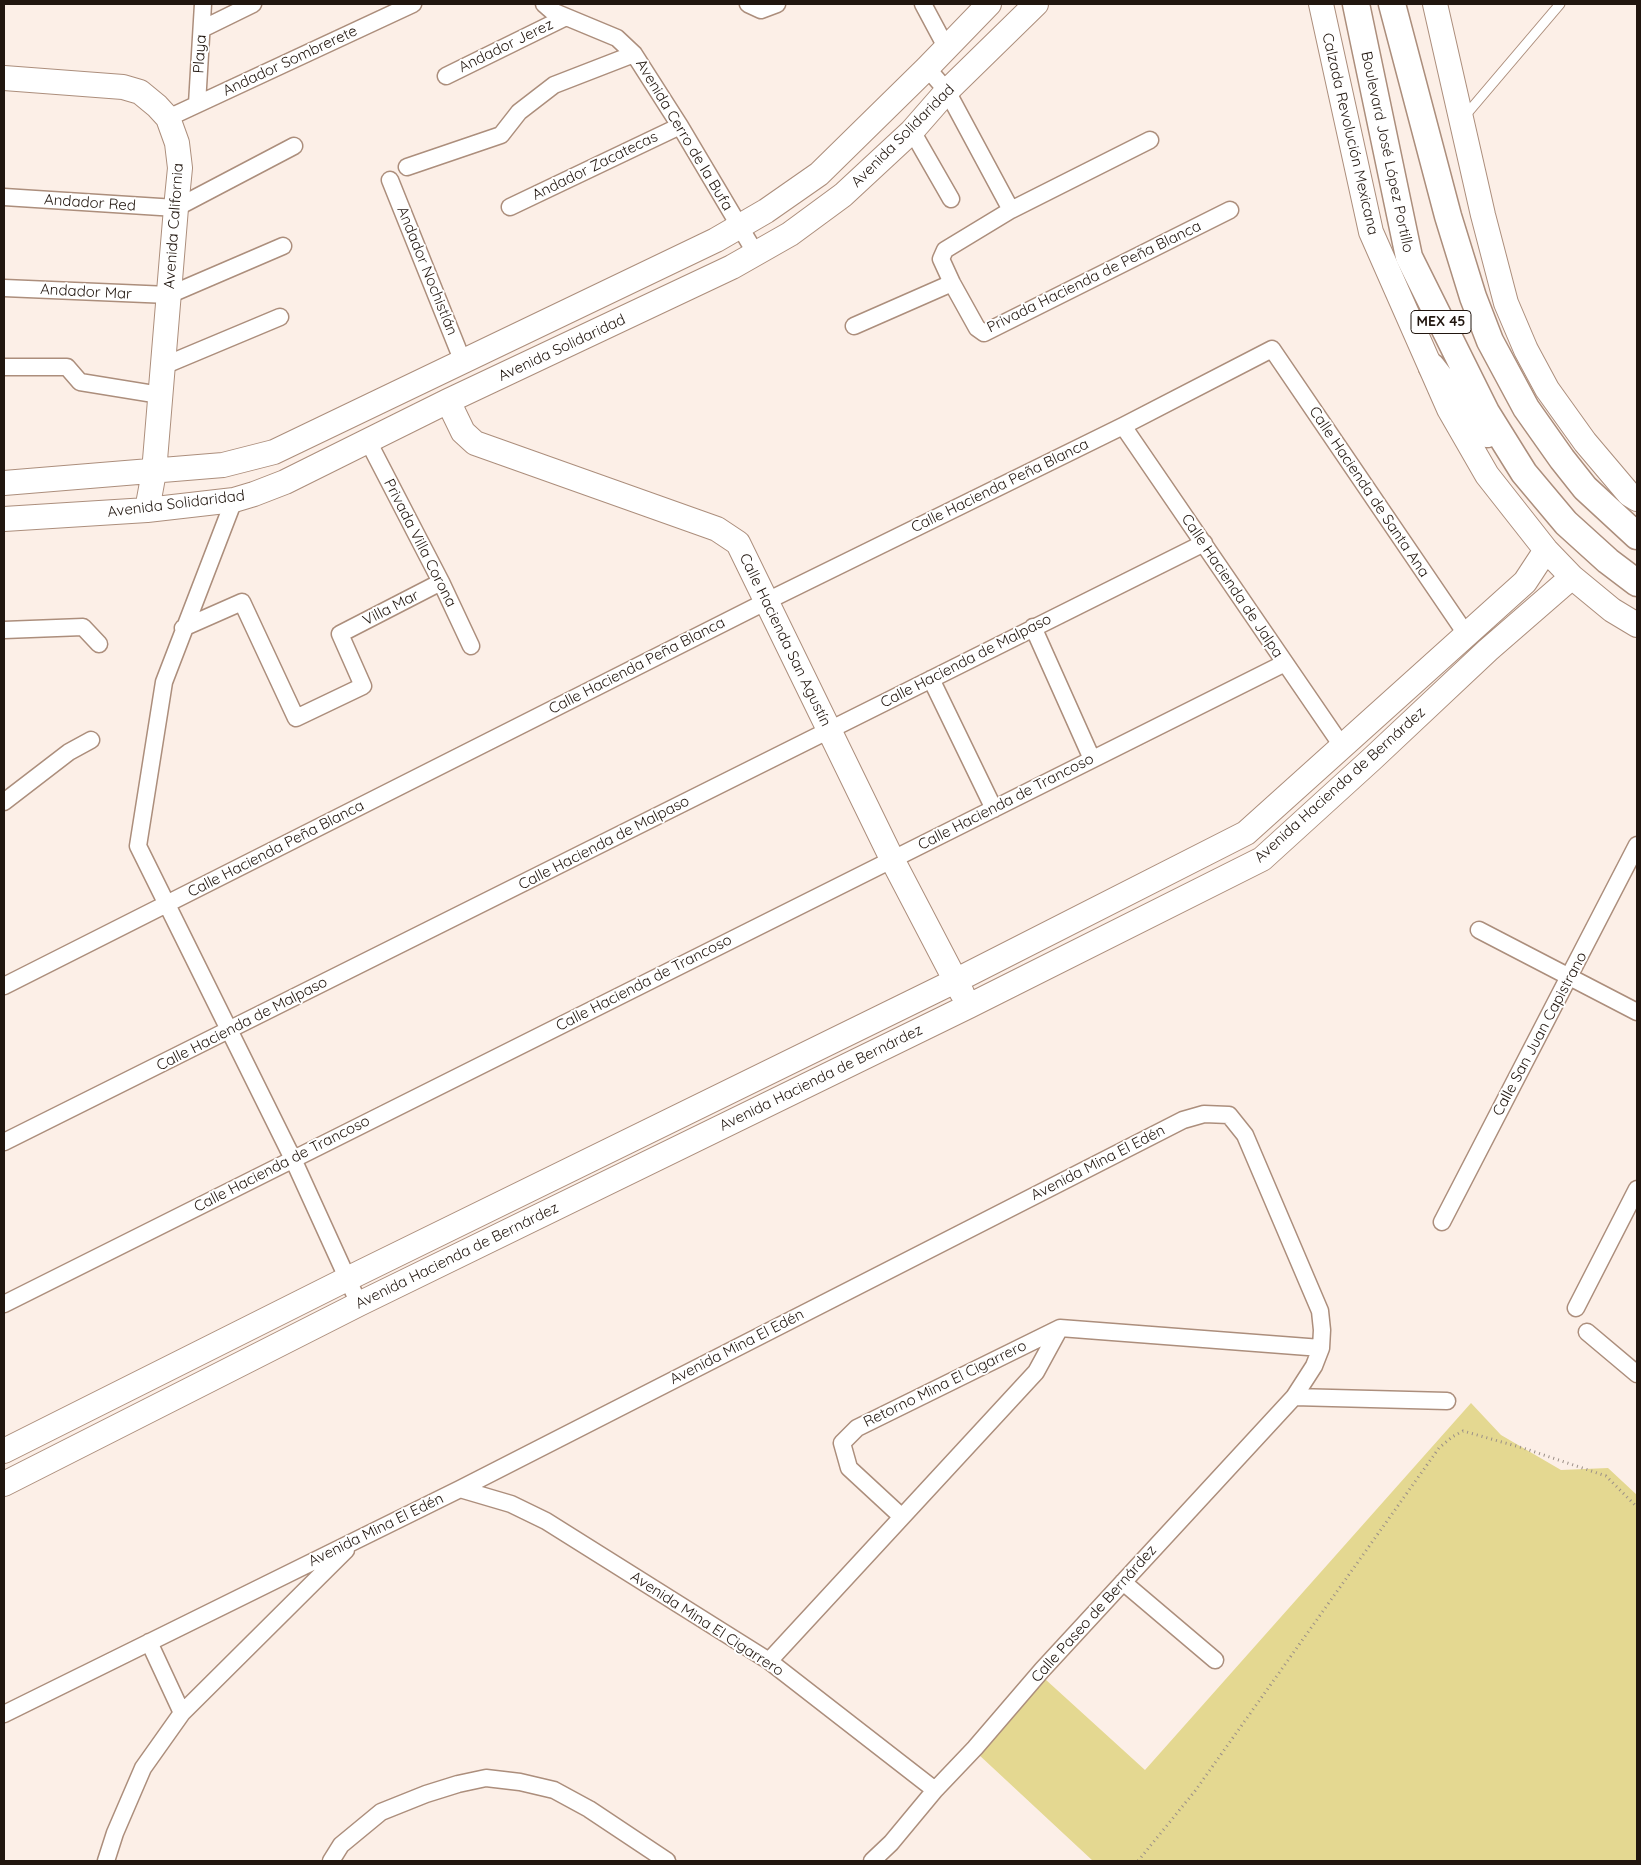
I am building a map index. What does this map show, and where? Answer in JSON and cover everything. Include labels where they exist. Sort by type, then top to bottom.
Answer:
[{"type":"main road","name":"Boulevard José López Portillo","points":[[1356,4],[1409,257],[1486,412],[1524,473],[1566,523],[1608,561],[1637,583]]},
{"type":"main road","name":"MEX 45","points":[[1392,4],[1448,216],[1472,297],[1490,341],[1526,408],[1562,459],[1585,488],[1637,536]]},
{"type":"main road","points":[[1432,367],[1468,413],[1524,473]]},
{"type":"street","name":"Playa","points":[[197,104],[203,4]]},
{"type":"street","points":[[202,29],[252,4]]},
{"type":"street","name":"Andador Sombrerete","points":[[168,118],[413,4]]},
{"type":"street","name":"Avenida Cerro de la Bufa","points":[[544,4],[552,11],[617,38],[634,54],[680,126],[756,254]]},
{"type":"street","points":[[748,4],[761,10],[777,4]]},
{"type":"street","points":[[923,4],[946,48]]},
{"type":"street","name":"Avenida Solidaridad","points":[[4,483],[223,466],[274,452],[464,362],[740,227],[820,174],[989,4]]},
{"type":"street","name":"Avenida Solidaridad","points":[[4,519],[147,510],[234,500],[254,494],[285,482],[448,401],[732,267],[790,234],[843,195],[912,131],[947,91],[1036,4]]},
{"type":"street","points":[[1314,4],[1326,28]]},
{"type":"street","name":"Calzada Revolución Mexicana","points":[[1321,4],[1371,232],[1450,409],[1487,475],[1546,550],[1572,576],[1612,610],[1637,625]]},
{"type":"street","points":[[1434,4],[1460,121],[1506,303],[1526,350],[1546,389],[1584,442],[1635,495]]},
{"type":"street","name":"Andador Jerez","points":[[446,76],[566,17]]},
{"type":"street","points":[[407,167],[501,135],[519,112],[554,85],[634,54]]},
{"type":"street","points":[[927,68],[947,91],[1011,210]]},
{"type":"street","name":"Avenida California","points":[[4,78],[123,87],[140,92],[168,118],[177,143],[180,168],[154,472],[147,510]]},
{"type":"street","name":"Andador Zacatecas","points":[[510,207],[680,126]]},
{"type":"street","points":[[912,131],[951,199]]},
{"type":"street","name":"Privada Hacienda de Peña Blanca","points":[[1150,140],[1011,210],[946,250],[941,259],[952,283],[978,328],[984,333],[1230,210]]},
{"type":"street","points":[[176,208],[294,146]]},
{"type":"street","name":"Andador Nochistlán","points":[[390,180],[464,362]]},
{"type":"street","name":"Andador Red","points":[[4,197],[176,208]]},
{"type":"street","points":[[169,295],[283,246]]},
{"type":"street","points":[[854,326],[952,283]]},
{"type":"street","name":"Andador Mar","points":[[4,288],[169,295]]},
{"type":"street","points":[[163,366],[280,317]]},
{"type":"street","name":"Calle Hacienda Peña Blanca","points":[[4,986],[767,601],[1123,426],[1272,349]]},
{"type":"street","name":"Calle Hacienda de Santa Ana","points":[[1272,349],[1466,634]]},
{"type":"street","points":[[4,367],[67,367],[80,382],[160,396]]},
{"type":"street","name":"Calle Hacienda San Agustín","points":[[448,401],[463,432],[475,443],[717,529],[738,543],[892,859],[969,1006]]},
{"type":"street","name":"Calle Hacienda de Jalpa","points":[[1123,426],[1342,746]]},
{"type":"street","name":"Privada Villa Corona","points":[[368,441],[441,582],[471,646]]},
{"type":"street","points":[[234,500],[183,628],[164,682],[138,846],[293,1159],[359,1304]]},
{"type":"street","name":"Calle Hacienda de Malpaso","points":[[4,1142],[1204,543]]},
{"type":"street","name":"Avenida Hacienda de Bernárdez","points":[[4,1451],[348,1279],[955,981],[1246,832],[1525,582],[1546,550]]},
{"type":"street","name":"Avenida Hacienda de Bernárdez","points":[[4,1484],[359,1304],[969,1006],[1262,859],[1488,650],[1572,576]]},
{"type":"street","name":"Villa Mar","points":[[183,628],[242,602],[296,718],[364,686],[340,634],[441,582]]},
{"type":"street","points":[[4,630],[83,627],[99,644]]},
{"type":"street","points":[[1033,627],[1092,759]]},
{"type":"street","name":"Calle Hacienda de Trancoso","points":[[4,1304],[1285,663]]},
{"type":"street","points":[[931,679],[994,809]]},
{"type":"street","points":[[4,802],[69,752],[91,740]]},
{"type":"street","name":"Calle San Juan Capistrano","points":[[1442,1222],[1637,846]]},
{"type":"street","points":[[1479,930],[1637,1012]]},
{"type":"street","name":"Avenida Mina El Edén","points":[[4,1714],[460,1489],[1183,1120],[1204,1114],[1229,1114],[1245,1135],[1320,1311],[1321,1348],[1314,1366]]},
{"type":"street","points":[[1576,1308],[1637,1189]]},
{"type":"street","points":[[1060,1328],[1321,1348]]},
{"type":"street","name":"Retorno Mina El Cigarrero","points":[[902,1517],[849,1468],[842,1443],[857,1428],[1060,1328]]},
{"type":"street","name":"Retorno Mina El Cigarrero","points":[[769,1662],[1036,1372],[1060,1328]]},
{"type":"street","points":[[1587,1332],[1637,1374]]},
{"type":"street","name":"Calle Paseo de Bernárdez","points":[[872,1861],[891,1843],[936,1790],[1123,1582],[1294,1396],[1314,1366]]},
{"type":"street","points":[[1294,1396],[1447,1401]]},
{"type":"street","name":"Avenida Mina El Cigarrero","points":[[460,1489],[511,1504],[546,1521],[769,1662],[936,1790]]},
{"type":"street","points":[[106,1861],[115,1833],[144,1768],[182,1713],[357,1540]]},
{"type":"street","points":[[1123,1582],[1216,1660]]},
{"type":"street","points":[[149,1642],[182,1713]]},
{"type":"street","points":[[331,1861],[341,1845],[381,1812],[426,1794],[486,1778],[520,1782],[554,1790],[589,1809],[667,1861]]},
{"type":"lane","points":[[1460,121],[1560,4]]},
{"type":"path","points":[[1138,1861],[1194,1791],[1439,1448],[1452,1437],[1463,1431],[1523,1448],[1606,1476],[1637,1508]]},
{"type":"shaded area","points":[[1471,1403],[1501,1435],[1561,1470],[1608,1468],[1637,1495],[1637,1861],[1093,1861],[978,1754],[1045,1679],[1145,1770]]}]
